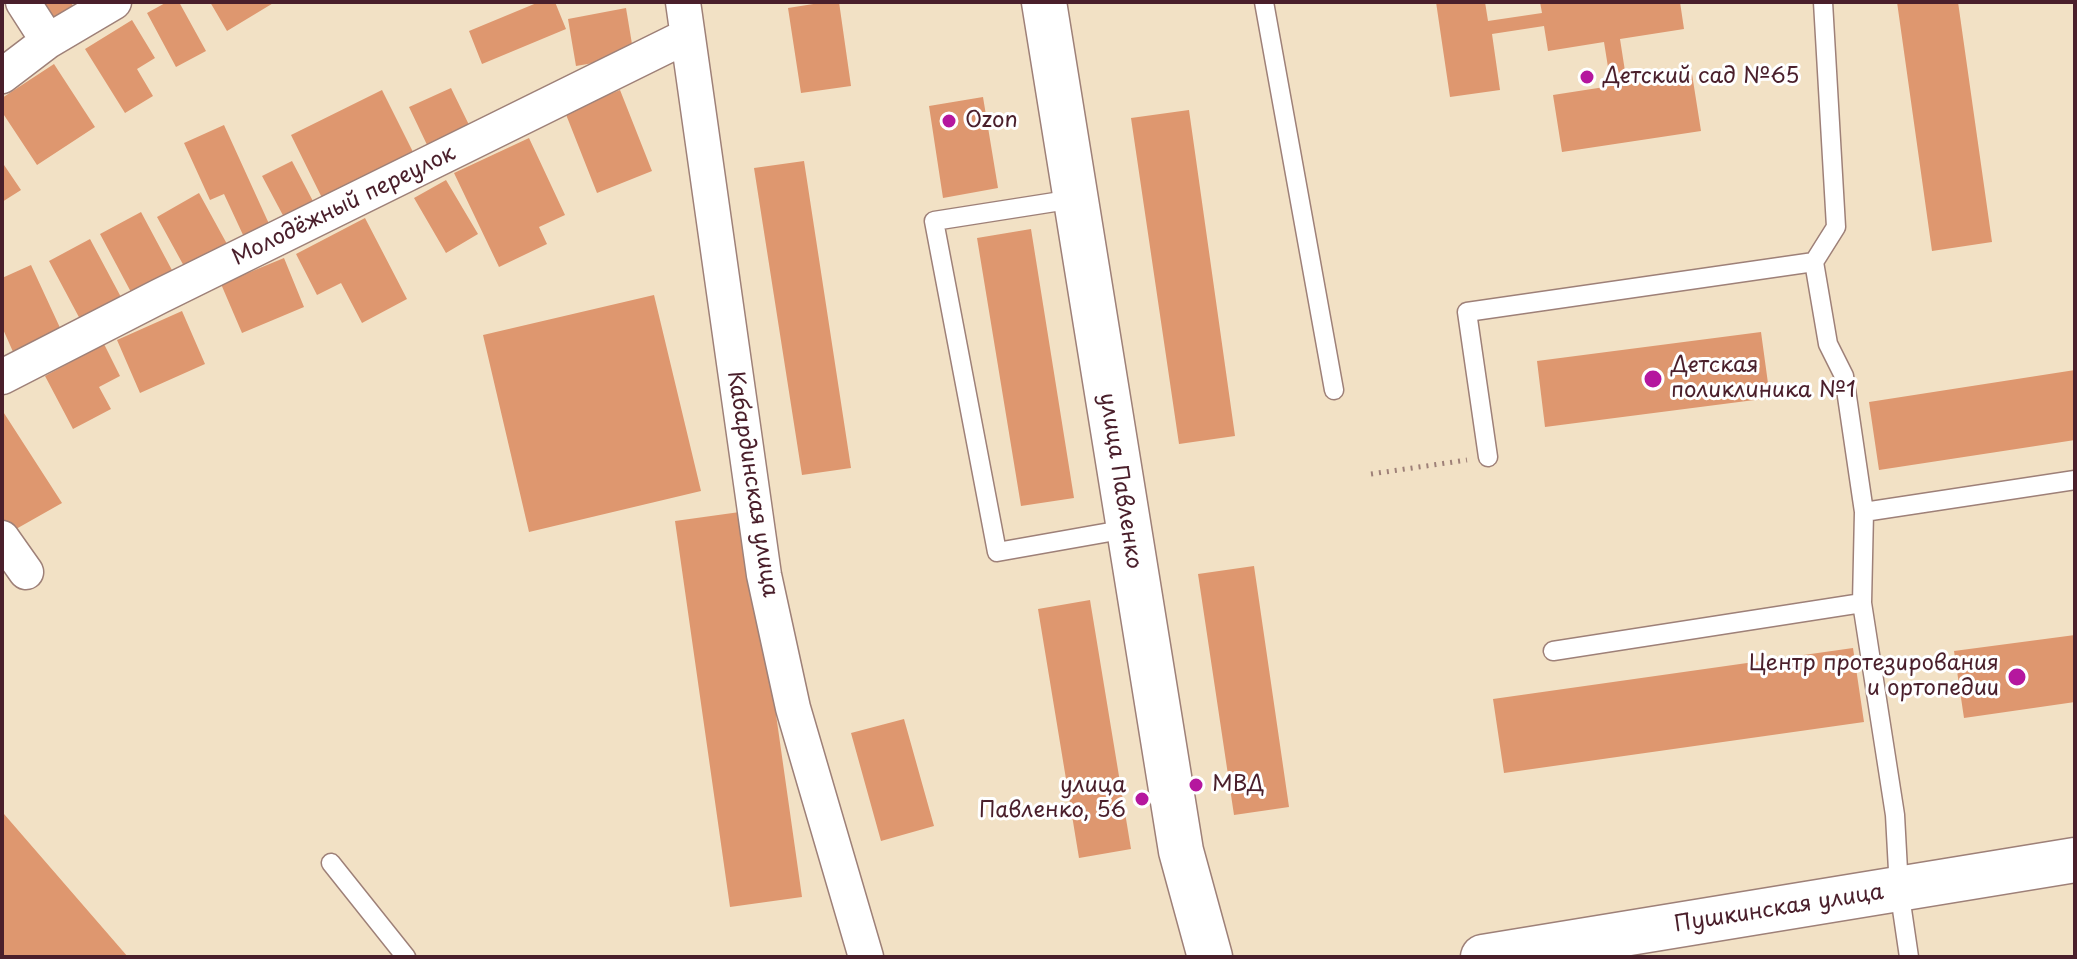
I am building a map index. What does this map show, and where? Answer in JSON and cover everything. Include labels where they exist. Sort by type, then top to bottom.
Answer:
[{"type":"main road","name":"улица Павленко","points":[[1044,2],[1181,851],[1210,957]]},
{"type":"main road","name":"Пушкинская улица","points":[[1483,957],[2075,860]]},
{"type":"street","points":[[23,2],[48,41]]},
{"type":"street","points":[[2,76],[48,41],[114,2]]},
{"type":"street","name":"Кабардинская улица","points":[[683,2],[764,575],[793,708],[866,957]]},
{"type":"street","name":"Молодёжный переулок","points":[[2,377],[687,36]]},
{"type":"street","points":[[2,538],[26,572]]},
{"type":"lane","points":[[1264,2],[1334,390]]},
{"type":"lane","points":[[1823,2],[1836,227],[1814,262],[1828,344],[1844,376],[1864,512],[1862,603],[1895,815],[1899,889],[1909,957]]},
{"type":"lane","points":[[1074,199],[934,221],[997,552],[1127,529]]},
{"type":"lane","points":[[1488,457],[1467,312],[1814,262]]},
{"type":"lane","points":[[1864,512],[2075,480]]},
{"type":"lane","points":[[1553,651],[1862,603]]},
{"type":"lane","points":[[331,863],[406,957]]},
{"type":"path","points":[[1371,474],[1488,457]]},
{"type":"building","points":[[42,2],[71,2],[77,13],[58,25]]},
{"type":"building","points":[[167,2],[179,2],[206,51],[176,67],[147,13]]},
{"type":"building","points":[[210,2],[275,2],[227,31]]},
{"type":"building","points":[[539,2],[555,2],[566,29],[482,64],[469,31]]},
{"type":"building","points":[[839,2],[851,86],[801,93],[788,8]]},
{"type":"building","points":[[1436,2],[1485,2],[1488,21],[1542,13],[1540,2],[1680,2],[1684,29],[1620,39],[1627,84],[1692,74],[1701,131],[1562,152],[1553,95],[1611,86],[1604,42],[1548,51],[1544,26],[1492,34],[1500,90],[1450,97]]},
{"type":"building","points":[[1897,2],[1958,2],[1992,242],[1932,251]]},
{"type":"building","points":[[626,8],[634,56],[576,66],[568,19]]},
{"type":"building","points":[[132,20],[155,58],[137,69],[153,96],[125,113],[85,49]]},
{"type":"building","points":[[54,64],[95,127],[37,165],[2,112],[2,98]]},
{"type":"building","points":[[451,88],[471,129],[429,149],[409,107]]},
{"type":"building","points":[[382,90],[416,158],[325,204],[291,135]]},
{"type":"building","points":[[620,90],[652,171],[597,193],[565,112]]},
{"type":"building","points":[[983,97],[998,188],[943,198],[929,106]]},
{"type":"building","points":[[1189,110],[1235,436],[1179,444],[1131,118]]},
{"type":"building","points":[[224,125],[270,226],[244,237],[224,194],[210,200],[184,143]]},
{"type":"building","points":[[529,138],[565,215],[539,227],[547,244],[499,267],[454,173]]},
{"type":"building","points":[[292,161],[315,205],[286,221],[262,176]]},
{"type":"building","points":[[804,161],[851,468],[802,475],[754,168]]},
{"type":"building","points":[[2,162],[21,190],[2,202]]},
{"type":"building","points":[[446,180],[478,234],[446,253],[414,198]]},
{"type":"building","points":[[199,193],[227,244],[185,268],[157,217]]},
{"type":"building","points":[[141,212],[173,272],[132,294],[100,234]]},
{"type":"building","points":[[365,218],[407,299],[362,323],[341,283],[317,295],[296,254]]},
{"type":"building","points":[[1031,229],[1074,498],[1021,506],[977,238]]},
{"type":"building","points":[[90,239],[122,299],[81,321],[49,261]]},
{"type":"building","points":[[284,258],[304,307],[242,333],[221,284]]},
{"type":"building","points":[[31,265],[62,332],[14,354],[2,327],[2,278]]},
{"type":"building","points":[[654,295],[701,491],[529,532],[483,335]]},
{"type":"building","points":[[182,311],[205,364],[140,393],[117,340]]},
{"type":"building","name":"Детская поликлиника №1","points":[[1761,332],[1770,398],[1545,427],[1537,361]]},
{"type":"building","points":[[104,344],[120,376],[99,387],[111,409],[73,429],[45,376]]},
{"type":"building","points":[[2075,370],[2075,440],[1879,470],[1869,402]]},
{"type":"building","points":[[2,410],[62,503],[9,533],[2,522]]},
{"type":"building","points":[[747,511],[802,897],[730,907],[675,521]]},
{"type":"building","points":[[1254,566],[1289,807],[1234,815],[1198,574]]},
{"type":"building","points":[[1090,600],[1131,849],[1079,858],[1038,609]]},
{"type":"building","name":"Центр протезирования и ортопедии","points":[[2075,635],[2075,702],[1964,718],[1954,651]]},
{"type":"building","points":[[1853,648],[1864,722],[1504,773],[1493,699]]},
{"type":"building","points":[[904,719],[934,826],[881,841],[851,733]]},
{"type":"building","points":[[4,814],[128,957],[2,957]]},
{"type":"place","name":"Детский сад №65","points":[[1587,77]]},
{"type":"place","name":"Ozon","points":[[949,121]]},
{"type":"place","name":"Детская поликлиника №1","points":[[1653,379]]},
{"type":"place","name":"Центр протезирования и ортопедии","points":[[2017,677]]},
{"type":"place","name":"МВД","points":[[1196,785]]},
{"type":"place","name":"улица Павленко, 56","points":[[1142,799]]}]
